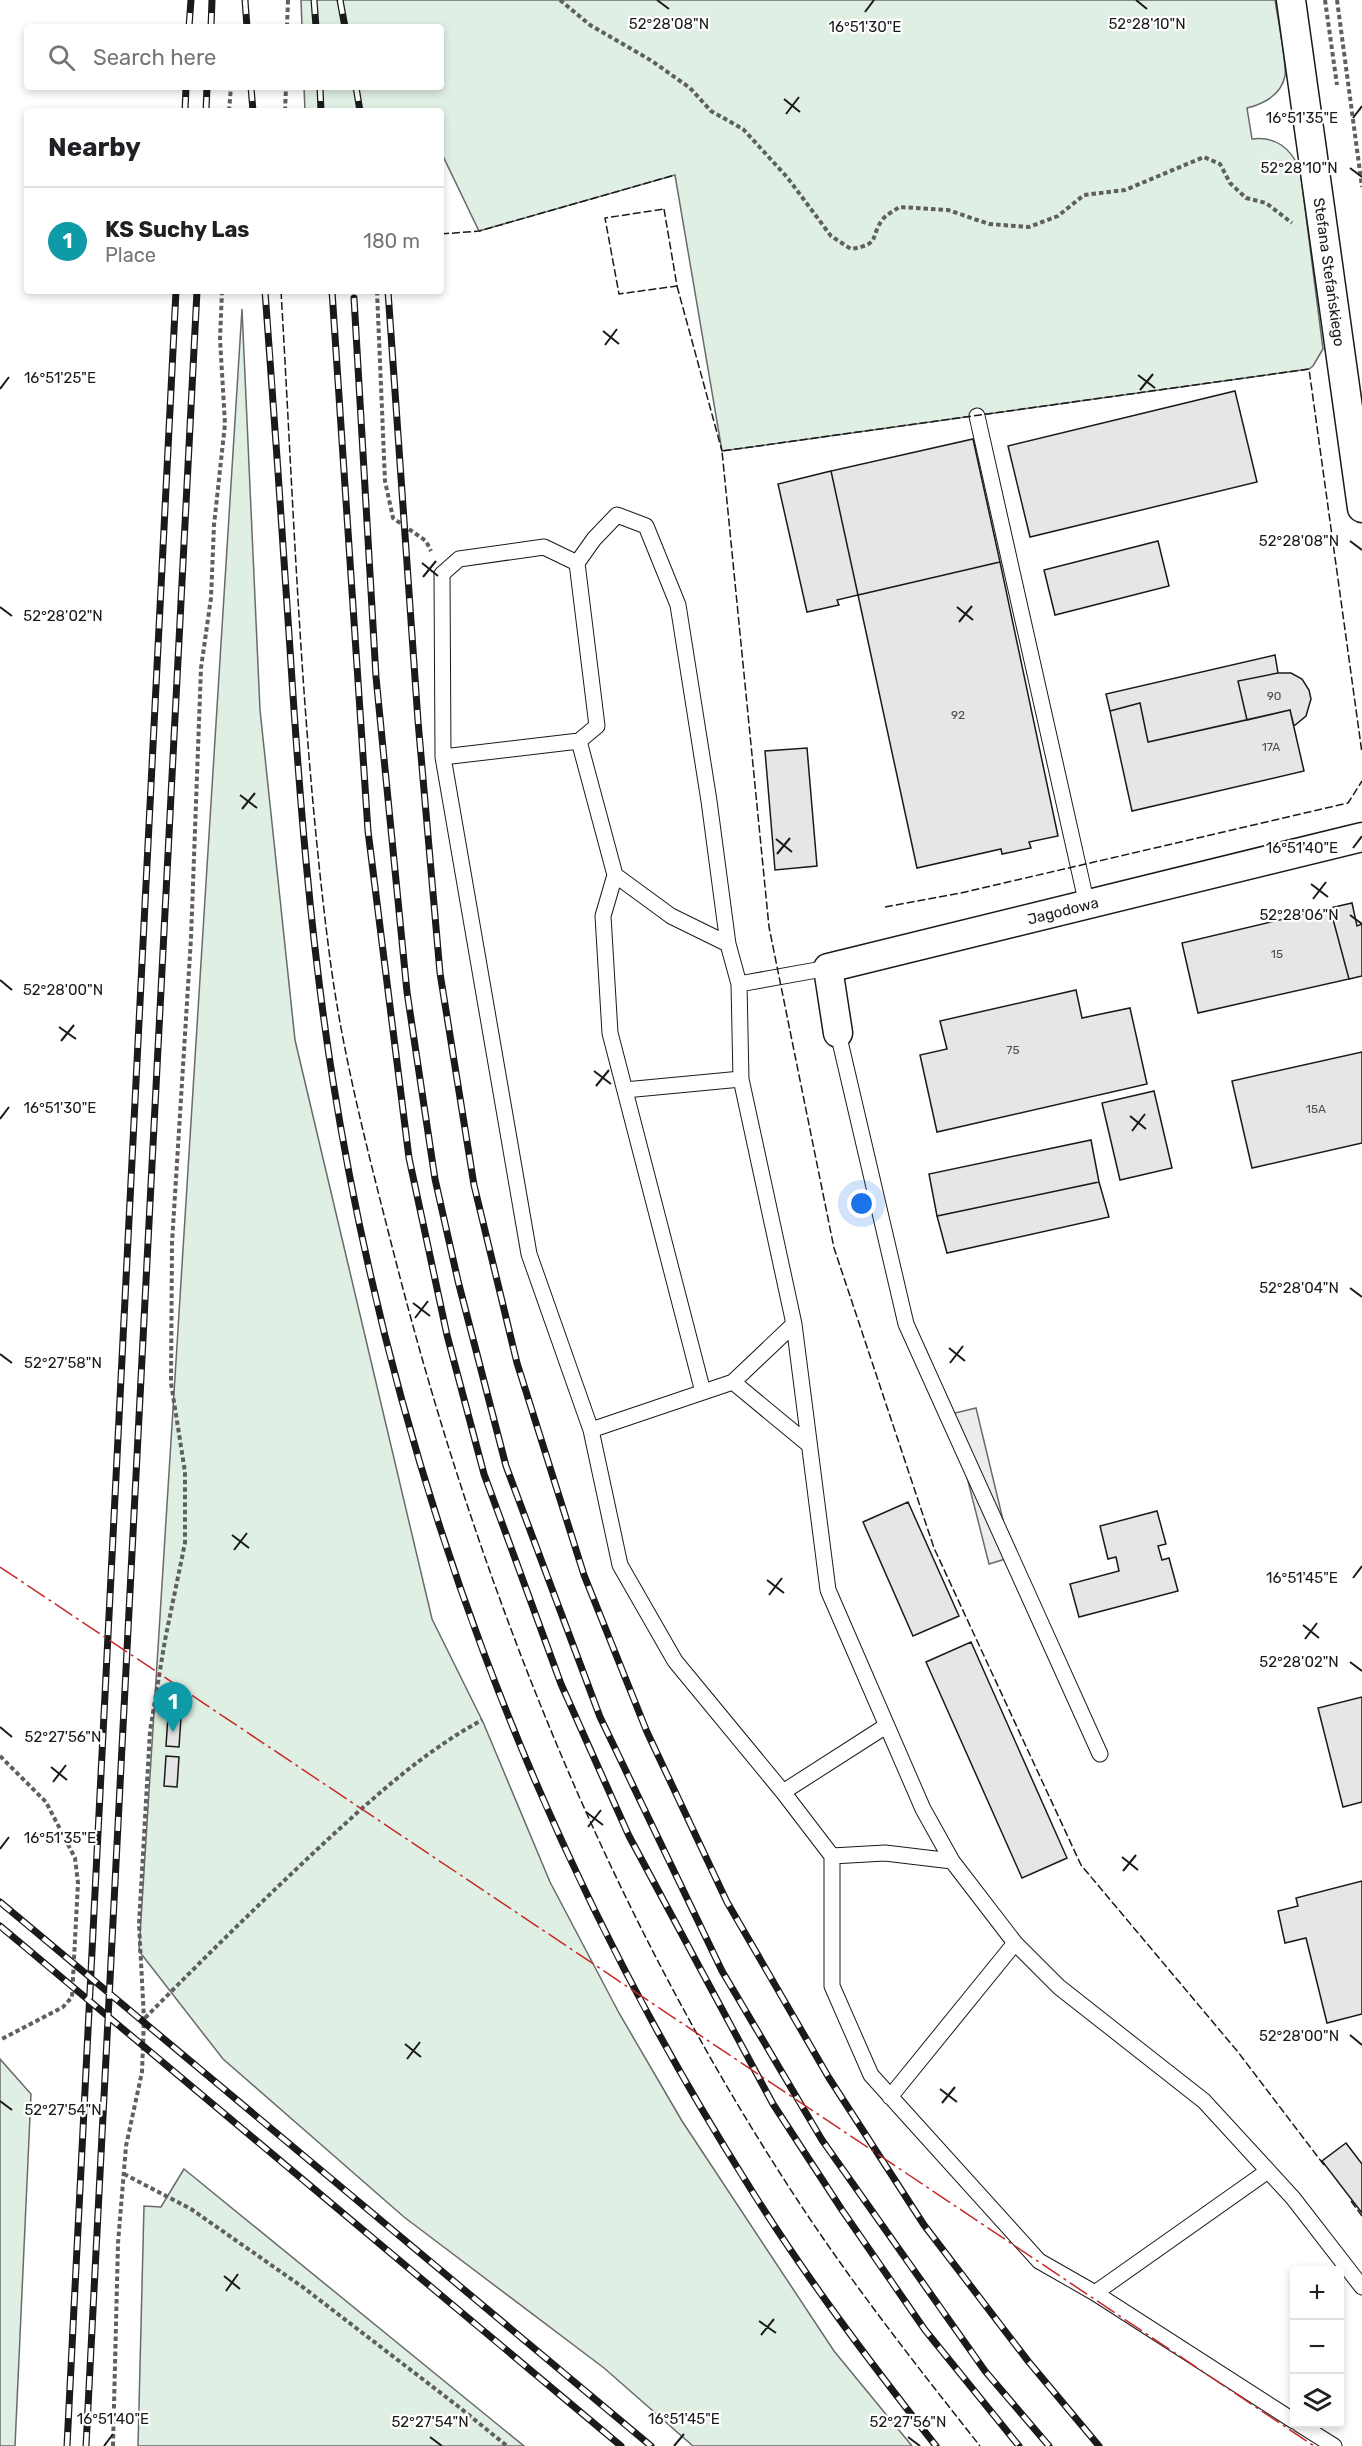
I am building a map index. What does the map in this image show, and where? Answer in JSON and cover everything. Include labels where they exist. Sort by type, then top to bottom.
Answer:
[{"type":"street","name":"Stefana Stefańskiego","points":[[1291,0],[1358,457],[1362,508]]},
{"type":"street","name":"Jagodowa","points":[[828,968],[1362,837]]},
{"type":"street","points":[[828,968],[838,1033]]},
{"type":"lane","points":[[977,416],[1087,905]]},
{"type":"lane","points":[[443,757],[579,741],[597,726],[577,563],[594,539],[618,515],[646,526],[678,605],[709,801],[728,944],[739,984],[741,1079],[794,1324],[828,1590],[923,1809],[952,1862],[1015,1943],[1059,1987],[1204,2101],[1293,2198],[1362,2287]]},
{"type":"lane","points":[[577,563],[544,547],[459,559],[442,574],[443,757],[529,1254],[591,1430],[620,1565],[675,1661],[783,1792],[832,1856],[832,1986],[871,2075],[1039,2260],[1095,2293],[1290,2418]]},
{"type":"lane","points":[[579,741],[615,875],[603,916],[610,1033],[703,1392]]},
{"type":"lane","points":[[615,875],[671,916],[728,944]]},
{"type":"lane","points":[[739,984],[828,968]]},
{"type":"lane","points":[[838,1033],[906,1324],[1100,1754]]},
{"type":"lane","points":[[625,1090],[741,1079]]},
{"type":"lane","points":[[591,1430],[733,1382],[794,1324]]},
{"type":"lane","points":[[733,1382],[808,1444]]},
{"type":"lane","points":[[783,1792],[886,1726]]},
{"type":"lane","points":[[832,1856],[885,1853],[952,1862]]},
{"type":"lane","points":[[890,2097],[1015,1943]]},
{"type":"lane","points":[[1095,2293],[1268,2171]]},
{"type":"lane","points":[[1305,2428],[1334,2446]]},
{"type":"path","points":[[287,24],[288,0]]},
{"type":"path","points":[[560,0],[590,25],[652,61],[690,88],[711,111],[743,129],[787,177],[831,236],[851,249],[866,247],[876,236],[883,220],[898,207],[948,210],[989,224],[1029,227],[1058,216],[1084,195],[1125,190],[1204,158],[1220,164],[1230,183],[1246,198],[1266,203],[1294,224],[1323,226]]},
{"type":"path","points":[[1337,0],[1362,187]]},
{"type":"path","points":[[229,108],[231,90]]},
{"type":"path","points":[[285,108],[286,90]]},
{"type":"path","points":[[113,2446],[118,2243],[126,2146],[142,2072],[144,2019],[139,1924],[150,1731],[165,1640],[185,1542],[185,1472],[171,1383],[172,1243],[191,938],[201,668],[211,598],[214,525],[225,424],[220,339],[222,294]]},
{"type":"path","points":[[377,294],[385,481],[393,518],[426,541],[442,574]]},
{"type":"path","points":[[144,2019],[245,1916],[369,1801],[450,1738],[482,1720]]},
{"type":"path","points":[[0,1756],[45,1802],[75,1858],[78,1883],[72,1996],[63,2007],[0,2040]]},
{"type":"path","points":[[124,2174],[191,2209],[313,2295],[507,2446]]},
{"type":"green space","points":[[301,0],[1275,0],[1285,76],[1280,88],[1270,98],[1247,108],[1252,139],[1268,139],[1281,145],[1292,155],[1300,169],[1323,349],[1309,369],[722,451],[675,175],[479,231],[444,158],[444,108],[305,108],[304,90],[444,90],[444,24],[302,24]]},
{"type":"green space","points":[[242,309],[260,710],[295,1040],[432,1619],[483,1722],[550,1882],[619,2013],[682,2121],[834,2351],[912,2446],[693,2446],[604,2368],[404,2217],[223,2059],[139,1951]]},
{"type":"green space","points":[[0,2059],[31,2094],[15,2446],[0,2446]]},
{"type":"green space","points":[[184,2169],[524,2446],[138,2446],[144,2206],[161,2207]]},
{"type":"shaded area","points":[[976,1408],[1012,1557],[989,1564],[951,1414]]},
{"type":"building","points":[[1235,391],[1257,482],[1030,537],[1008,446]]},
{"type":"building","points":[[973,439],[1000,562],[858,595],[831,471]]},
{"type":"building","points":[[831,471],[858,595],[837,600],[839,605],[807,612],[778,484]]},
{"type":"building","points":[[1158,541],[1169,586],[1055,615],[1044,570]]},
{"type":"building","points":[[1000,562],[1058,836],[1029,842],[1031,848],[1002,854],[1001,849],[917,868],[858,595]]},
{"type":"building","points":[[1275,655],[1278,673],[1238,681],[1247,720],[1148,742],[1140,703],[1110,711],[1106,694]]},
{"type":"building","points":[[1278,673],[1291,673],[1302,679],[1309,690],[1311,699],[1306,716],[1294,726],[1290,710],[1247,720],[1238,681]]},
{"type":"building","points":[[1140,703],[1148,742],[1290,710],[1304,771],[1132,811],[1110,711]]},
{"type":"building","points":[[807,748],[817,866],[775,870],[765,751]]},
{"type":"building","points":[[1352,903],[1357,926],[1362,924],[1362,976],[1349,979],[1330,908]]},
{"type":"building","points":[[1330,908],[1349,979],[1198,1013],[1182,943]]},
{"type":"building","points":[[1076,990],[1082,1018],[1130,1008],[1147,1084],[937,1132],[920,1055],[947,1049],[940,1021]]},
{"type":"building","points":[[1362,1052],[1362,1143],[1252,1168],[1232,1081]]},
{"type":"building","points":[[1154,1091],[1172,1168],[1120,1180],[1102,1103]]},
{"type":"building","points":[[1091,1140],[1099,1182],[937,1216],[929,1174]]},
{"type":"building","points":[[1099,1182],[1109,1217],[947,1253],[937,1216]]},
{"type":"building","points":[[908,1502],[959,1616],[913,1636],[863,1522]]},
{"type":"building","points":[[1157,1511],[1166,1544],[1158,1546],[1162,1560],[1169,1558],[1178,1591],[1079,1617],[1070,1584],[1119,1571],[1116,1557],[1108,1559],[1100,1526]]},
{"type":"building","points":[[971,1642],[1067,1858],[1022,1878],[926,1662]]},
{"type":"building","points":[[1362,1697],[1362,1802],[1343,1807],[1318,1708]]},
{"type":"building","points":[[168,1716],[181,1717],[179,1747],[166,1746]]},
{"type":"building","points":[[166,1756],[179,1757],[177,1787],[164,1786]]},
{"type":"building","points":[[1362,1881],[1362,2014],[1327,2023],[1306,1938],[1285,1943],[1278,1911],[1298,1906],[1296,1898]]},
{"type":"building","points":[[1346,2143],[1362,2164],[1362,2213],[1322,2161]]},
{"type":"railway","points":[[189,24],[191,0]]},
{"type":"railway","points":[[211,24],[212,0]]},
{"type":"railway","points":[[245,0],[247,24]]},
{"type":"railway","points":[[314,0],[316,24]]},
{"type":"railway","points":[[340,0],[344,24]]},
{"type":"railway","points":[[185,108],[186,90]]},
{"type":"railway","points":[[206,108],[207,90]]},
{"type":"railway","points":[[251,90],[253,108]]},
{"type":"railway","points":[[320,90],[321,108]]},
{"type":"railway","points":[[356,90],[360,108]]},
{"type":"railway","points":[[67,2446],[176,294]]},
{"type":"railway","points":[[86,2446],[197,294]]},
{"type":"railway","points":[[265,294],[301,809],[324,1022],[359,1222],[393,1367],[434,1510],[483,1650],[538,1788],[601,1923],[671,2055],[747,2183],[791,2251],[862,2350],[936,2446]]},
{"type":"railway","points":[[332,294],[368,831],[409,1158],[447,1335],[484,1474],[561,1684],[629,1836],[773,2104],[842,2210],[925,2330],[1019,2446]]},
{"type":"railway","points":[[388,294],[418,721],[440,973],[474,1185],[517,1363],[584,1575],[647,1732],[727,1902],[829,2078],[924,2225],[1028,2361],[1099,2446]]},
{"type":"railway","points":[[354,298],[376,677],[407,992],[435,1179],[458,1281],[506,1466],[600,1717],[722,1971],[822,2140],[985,2371],[1049,2446]]},
{"type":"railway","points":[[0,1902],[651,2446]]},
{"type":"railway","points":[[0,1926],[621,2446]]},
{"type":"fence","points":[[444,234],[479,231],[675,175]]},
{"type":"fence","points":[[664,209],[677,286],[619,294],[605,218],[664,209]]},
{"type":"fence","points":[[677,286],[722,451]]},
{"type":"fence","points":[[281,294],[305,704],[319,869],[329,951],[341,1028],[376,1182],[429,1384],[468,1509],[512,1632],[560,1753],[614,1872],[672,1989],[736,2103],[806,2213],[869,2302],[980,2446]]},
{"type":"fence","points":[[1324,2165],[1238,2052],[1081,1865],[934,1548],[834,1248],[769,927],[722,451],[1309,369],[1362,753]]},
{"type":"fence","points":[[885,907],[961,893],[1348,803],[1362,781]]},
{"type":"fence","points":[[1351,2201],[1362,2216]]},
{"type":"power","points":[[0,1567],[1314,2446]]},
{"type":"place","name":"KS Suchy Las","points":[[173,1732]]}]
